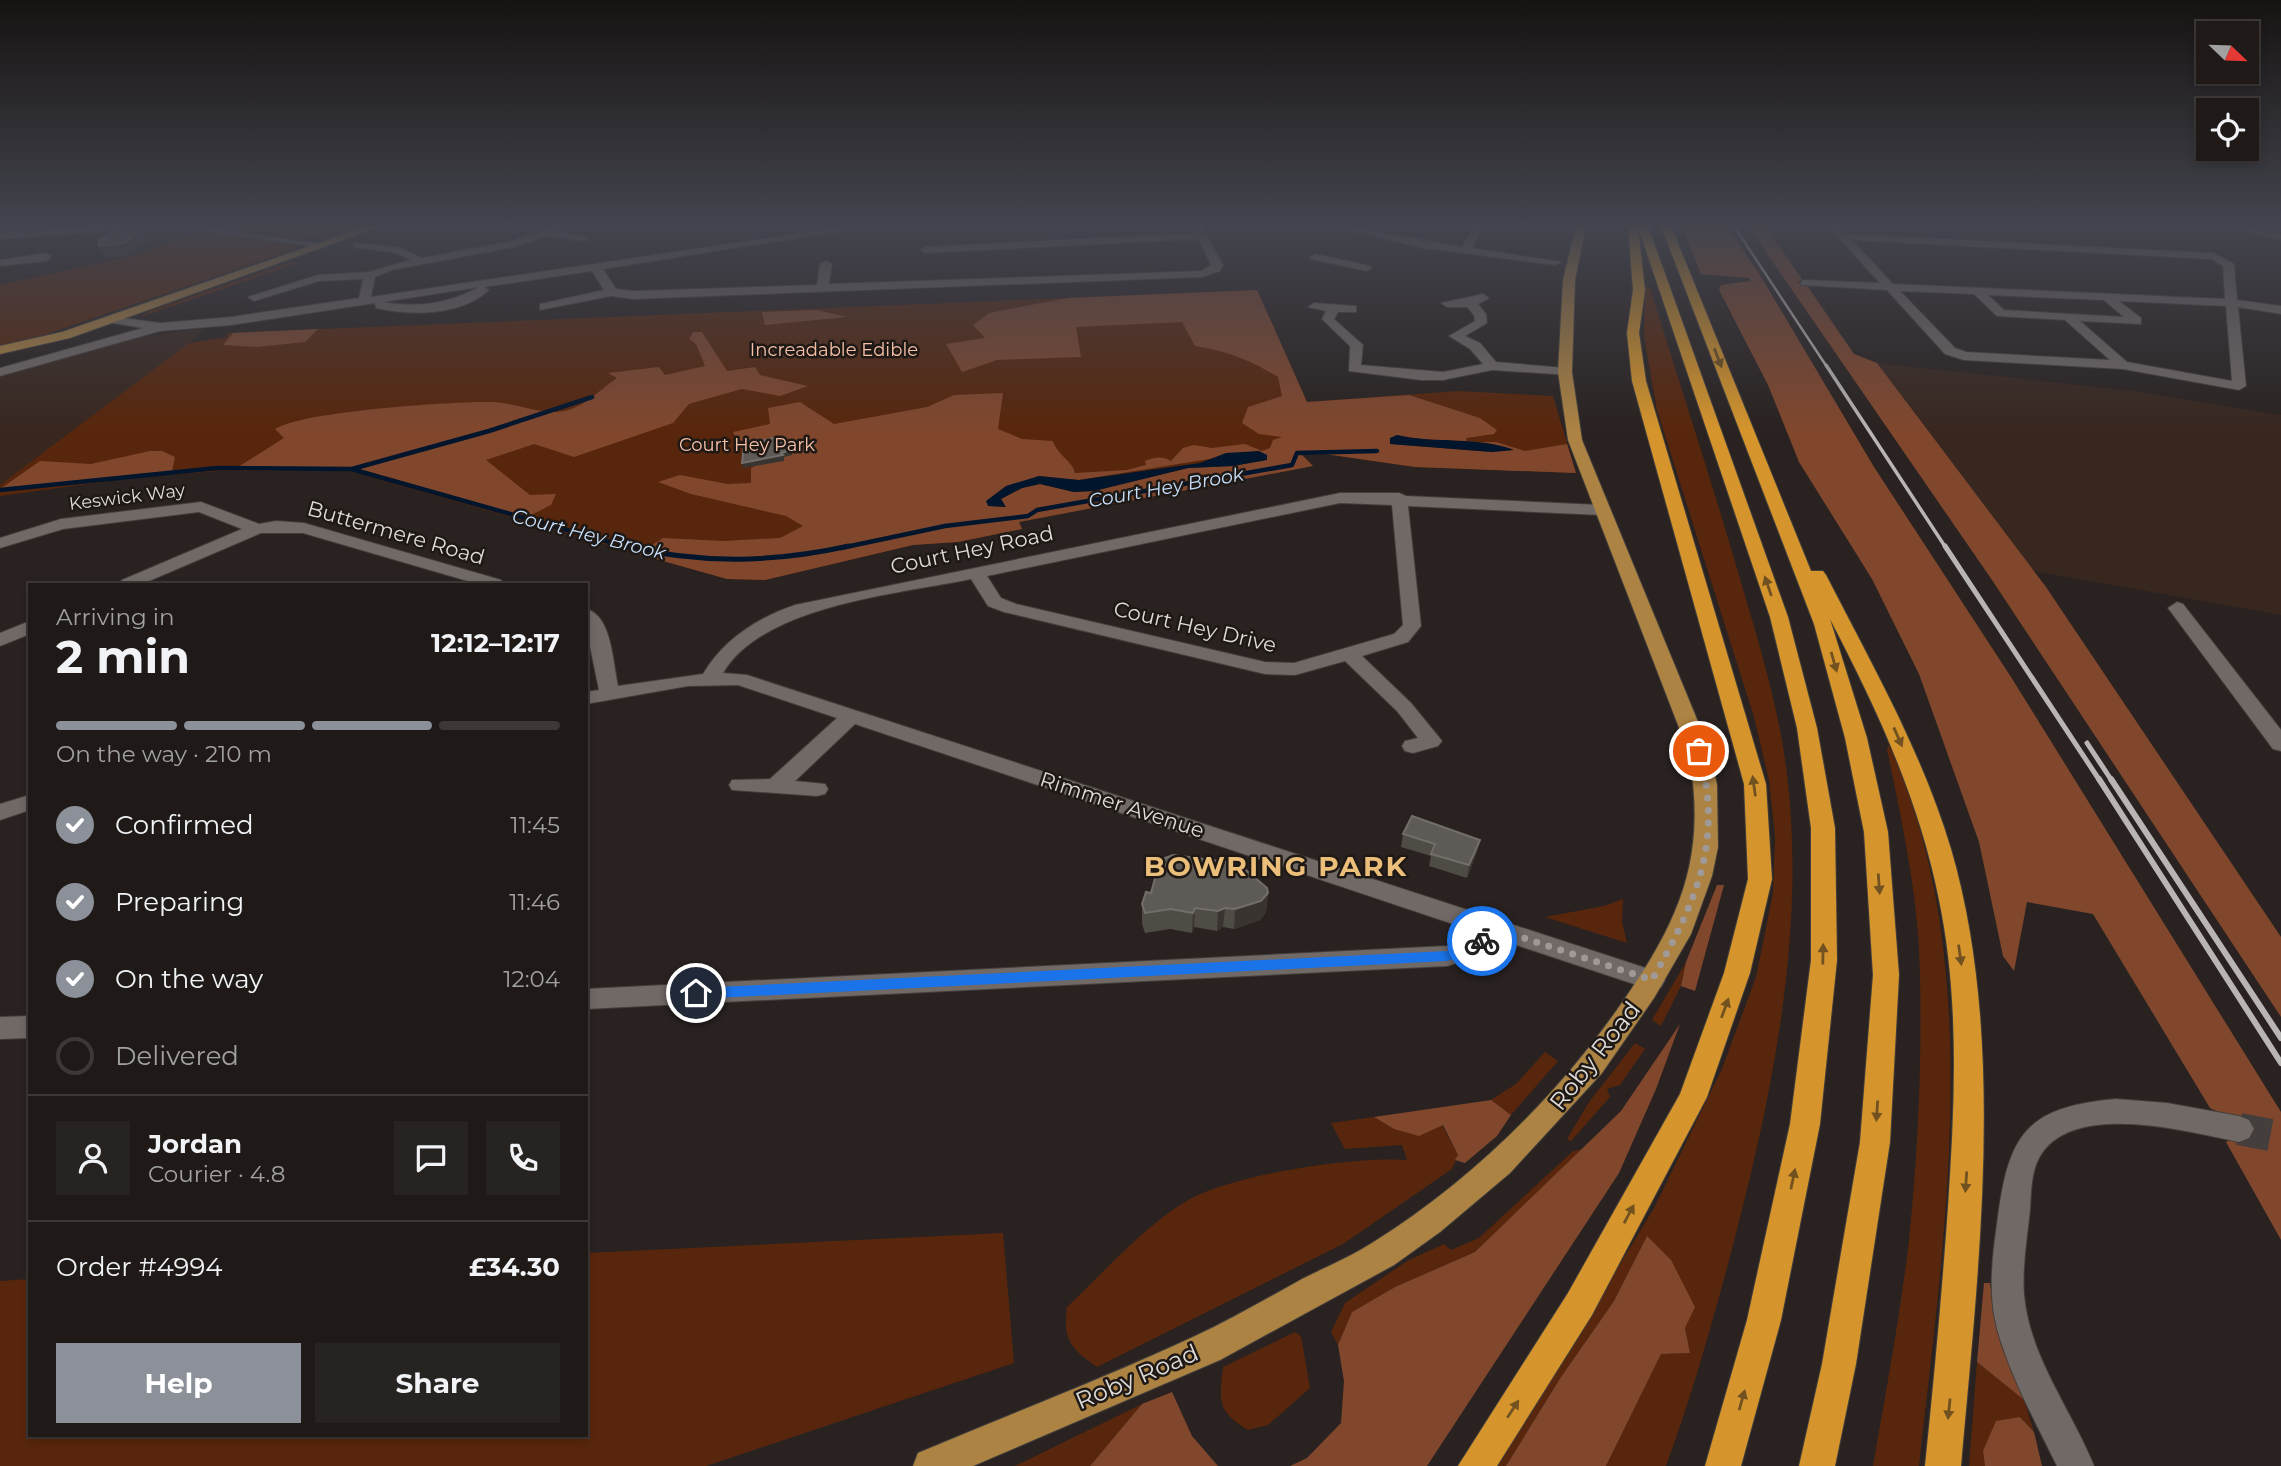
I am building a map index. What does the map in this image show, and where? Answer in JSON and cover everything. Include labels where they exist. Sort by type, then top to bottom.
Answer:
[{"type":"highway","points":[[1476,1466],[1580,1304],[1693,1097],[1737,973],[1760,879],[1755,784],[1639,381],[1633,333],[1638,294]]},
{"type":"highway","points":[[1667,294],[1779,617],[1807,728],[1823,828],[1824,960],[1805,1124],[1764,1320],[1723,1466]]},
{"type":"highway","points":[[1693,294],[1823,624],[1856,738],[1875,832],[1886,975],[1875,1142],[1839,1364],[1817,1466]]},
{"type":"highway","points":[[1748,435],[1882,701],[1912,768],[1940,853],[1957,931],[1968,1014],[1969,1126],[1956,1335],[1943,1466]]},
{"type":"main road","points":[[0,350],[42,342],[181,294]]},
{"type":"main road","name":"Roby Road","points":[[931,1466],[1193,1355],[1391,1249],[1466,1194],[1536,1130],[1618,1033],[1676,937],[1700,878],[1711,822],[1709,800],[1699,751],[1575,440],[1565,372],[1563,294]]},
{"type":"street","points":[[254,297],[263,294]]},
{"type":"street","points":[[369,294],[369,300]]},
{"type":"street","points":[[0,372],[161,327],[231,321],[369,300],[377,305],[419,310],[470,299],[476,294]]},
{"type":"street","points":[[544,307],[600,294]]},
{"type":"street","points":[[630,294],[652,294]]},
{"type":"street","points":[[1898,294],[1950,351],[1964,356],[2123,365],[2239,386],[2234,303],[2231,294]]},
{"type":"street","points":[[1981,294],[2001,313],[2137,321],[2108,298]]},
{"type":"street","points":[[2030,294],[2234,303],[2281,310]]},
{"type":"street","points":[[1447,303],[1470,303],[1484,298]]},
{"type":"street","points":[[1470,303],[1480,314],[1481,323],[1448,334],[1475,346],[1492,366]]},
{"type":"street","points":[[1314,307],[1352,309]]},
{"type":"street","points":[[1332,310],[1328,319],[1330,322],[1357,345],[1354,368]]},
{"type":"street","points":[[2068,317],[2123,365]]},
{"type":"street","points":[[111,319],[161,327]]},
{"type":"street","points":[[1339,368],[1421,376],[1451,374],[1492,366],[1565,372]]},
{"type":"street","name":"Court Hey Road","points":[[710,678],[722,659],[760,627],[778,616],[975,572],[1340,498],[1399,498],[1601,510]]},
{"type":"street","name":"Court Hey Drive","points":[[975,572],[994,602],[1010,608],[1265,668],[1295,669],[1401,638],[1412,626],[1399,498]]},
{"type":"street","name":"Keswick Way","points":[[0,543],[61,524],[201,507],[257,529]]},
{"type":"street","name":"Buttermere Road","points":[[130,583],[257,529],[276,526],[304,528],[485,583]]},
{"type":"street","points":[[2177,608],[2281,744]]},
{"type":"street","points":[[588,616],[595,624],[610,694]]},
{"type":"street","points":[[0,640],[28,628]]},
{"type":"street","points":[[1348,653],[1404,707],[1431,741],[1413,746]]},
{"type":"street","name":"Rimmer Avenue","points":[[588,698],[710,678],[740,679],[1652,980]]},
{"type":"street","points":[[775,787],[850,716]]},
{"type":"street","points":[[740,785],[817,789]]},
{"type":"street","points":[[0,812],[28,803]]},
{"type":"street","points":[[588,999],[1447,956],[1473,948],[1493,928]]},
{"type":"street","points":[[0,1028],[28,1027]]},
{"type":"street","points":[[2076,1466],[2026,1359],[2009,1305],[2008,1283],[2016,1178],[2023,1159],[2032,1142],[2048,1130],[2091,1115],[2157,1115],[2239,1129]]},
{"type":"shaded area","points":[[1259,294],[1307,402],[1409,395],[1480,418],[1497,430],[1494,434],[1466,438],[1467,441],[1397,435],[1390,444],[1492,452],[1512,450],[1476,442],[1496,442],[1525,451],[1567,444],[1576,473],[1415,467],[1325,454],[1302,455],[1313,466],[1019,522],[1022,529],[958,542],[913,545],[765,580],[727,579],[638,554],[663,538],[723,541],[780,538],[803,526],[786,516],[691,494],[658,482],[680,475],[728,484],[751,483],[751,468],[774,457],[776,444],[737,440],[733,432],[770,424],[768,408],[800,402],[834,424],[927,407],[954,395],[1003,393],[998,429],[1022,439],[1053,441],[1075,473],[1127,470],[1146,465],[1145,461],[1155,458],[1171,461],[1183,448],[1194,445],[1212,448],[1245,444],[1262,451],[1270,448],[1273,440],[1282,437],[1259,434],[1242,423],[1248,407],[1282,396],[1278,377],[1238,357],[1195,346],[1182,322],[1076,327],[1081,357],[997,360],[962,372],[946,344],[985,338],[973,325],[989,313],[1068,298]],"holes":[[[1259,451],[1266,460],[1233,466],[1188,468],[1094,491],[1074,492],[1040,484],[1022,488],[1001,499],[1005,507],[988,506],[1038,476],[1079,480]]]},
{"type":"shaded area","points":[[1721,294],[1772,294],[1874,467],[2011,677],[2281,1112],[2281,1240],[2226,1142],[2239,1135],[2229,1118],[2210,1108],[2093,914],[2027,902],[2014,971],[2003,956],[1979,842],[1919,674],[1872,579],[1799,462],[1768,385]]},
{"type":"shaded area","points":[[1795,294],[1813,294],[1854,354],[1877,363],[2046,587],[2281,937],[2281,1017],[1992,580]]},
{"type":"shaded area","points":[[817,310],[847,317],[765,325],[762,312]]},
{"type":"shaded area","points":[[204,328],[202,333],[111,404],[0,485],[0,373],[142,337]]},
{"type":"shaded area","points":[[318,329],[305,342],[257,347],[223,345],[233,333]]},
{"type":"shaded area","points":[[693,332],[702,332],[727,371],[755,367],[760,375],[808,386],[780,396],[742,389],[689,404],[673,423],[574,457],[534,444],[486,460],[530,495],[556,494],[551,505],[527,517],[352,467],[238,467],[284,438],[275,429],[316,417],[380,408],[474,402],[501,403],[549,412],[566,411],[582,404],[617,378],[608,373],[659,367],[665,375],[705,366],[696,344],[689,339]]},
{"type":"shaded area","points":[[1877,363],[2134,391],[2281,415],[2281,615],[2033,571]]},
{"type":"shaded area","points":[[150,451],[162,451],[175,457],[172,471],[0,489],[40,461],[91,464]]},
{"type":"shaded area","points":[[1717,885],[1724,885],[1695,991],[1681,986],[1686,962]]},
{"type":"shaded area","points":[[1680,1024],[1656,1089],[1619,1173],[1427,1466],[1290,1466],[1307,1458],[1341,1423],[1344,1381],[1338,1345],[1352,1312],[1395,1287],[1475,1252],[1621,1111]]},
{"type":"shaded area","points":[[1491,1100],[1511,1115],[1497,1136],[1465,1163],[1455,1160],[1458,1155],[1443,1125],[1419,1136],[1394,1129],[1374,1117]]},
{"type":"shaded area","points":[[1647,1236],[1671,1260],[1695,1307],[1685,1328],[1690,1353],[1661,1354],[1606,1466],[1506,1466],[1561,1377],[1614,1301]]},
{"type":"shaded area","points":[[1984,1283],[1990,1283],[1996,1327],[2024,1400],[1977,1362]]},
{"type":"shaded area","points":[[1172,1392],[1192,1436],[1218,1466],[1090,1466],[1142,1404]]},
{"type":"shaded area","points":[[2020,1417],[2034,1432],[2042,1466],[1985,1466],[1983,1451],[1996,1421]]},
{"type":"green space","points":[[0,294],[163,294],[47,334],[0,346]]},
{"type":"green space","points":[[198,294],[207,294],[141,317],[150,311]]},
{"type":"green space","name":"Court Hey Park","points":[[1151,294],[1259,294],[1307,402],[1458,391],[1553,396],[1576,473],[1415,467],[1325,454],[1302,455],[1313,466],[1019,522],[1022,529],[958,542],[913,545],[765,580],[727,579],[349,471],[219,471],[131,478],[0,496],[0,485],[189,343],[228,337],[227,333]]},
{"type":"green space","points":[[1645,294],[1652,294],[1761,651],[1779,725],[1787,774],[1792,836],[1792,899],[1780,1024],[1770,1086],[1742,1208],[1699,1367],[1666,1466],[1606,1466],[1661,1354],[1690,1353],[1685,1328],[1647,1236],[1614,1301],[1561,1377],[1506,1466],[1498,1466],[1654,1208],[1722,1069],[1756,977],[1773,893],[1775,836],[1769,780],[1754,717],[1657,410],[1644,337]]},
{"type":"green space","points":[[1889,745],[1920,829],[1939,917],[1949,1008],[1951,1101],[1947,1194],[1919,1466],[1873,1466],[1909,1240],[1920,1075],[1917,918],[1887,749]]},
{"type":"green space","points":[[1623,899],[1622,922],[1627,943],[1545,917],[1604,906]]},
{"type":"green space","points":[[1686,962],[1681,986],[1661,1026],[1652,1020]]},
{"type":"green space","points":[[1635,1043],[1645,1049],[1620,1085],[1607,1089],[1610,1097],[1571,1141],[1567,1139],[1589,1102]]},
{"type":"green space","points":[[1545,1052],[1558,1061],[1511,1115],[1491,1100],[1516,1084]]},
{"type":"green space","points":[[1374,1117],[1394,1129],[1442,1125],[1458,1155],[1452,1169],[1343,1244],[1097,1367],[1070,1342],[1066,1328],[1067,1307],[1143,1233],[1192,1198],[1238,1181],[1297,1168],[1358,1161],[1407,1160],[1402,1145],[1345,1149],[1331,1123]]},
{"type":"green space","points":[[1584,1149],[1475,1252],[1395,1287],[1352,1312],[1338,1345],[1331,1332],[1345,1303],[1407,1261],[1444,1244],[1451,1250],[1479,1238],[1573,1151]]},
{"type":"green space","points":[[1003,1233],[1014,1363],[706,1466],[0,1466],[0,1281],[28,1279],[28,1437],[588,1437],[588,1253]]},
{"type":"green space","points":[[1295,1332],[1301,1336],[1310,1388],[1268,1425],[1248,1430],[1230,1417],[1222,1404],[1223,1367]]},
{"type":"green space","points":[[1977,1362],[2024,1400],[2034,1432],[2020,1417],[1983,1451],[1985,1466],[1969,1466]]},
{"type":"green space","points":[[1142,1404],[1090,1466],[1015,1466]]},
{"type":"water","points":[[1397,435],[1471,441],[1514,450],[1492,452],[1390,444],[1390,438]]},
{"type":"water","points":[[1259,451],[1267,455],[1267,460],[1233,466],[1188,468],[1094,491],[1074,492],[1040,484],[1022,488],[1001,499],[1006,507],[988,506],[986,501],[1006,486],[1039,476],[1079,480],[1200,463],[1226,453]]},
{"type":"building","points":[[778,437],[791,450],[781,453],[783,455],[742,463],[744,445]]},
{"type":"building","points":[[1412,816],[1480,840],[1469,865],[1431,854],[1435,844],[1403,834]]},
{"type":"building","points":[[1173,855],[1227,862],[1246,870],[1267,888],[1268,893],[1261,901],[1235,909],[1225,908],[1218,911],[1195,908],[1193,913],[1171,909],[1145,913],[1142,904],[1146,892],[1151,893],[1160,860]]},
{"type":"waterway","points":[[352,469],[489,431],[592,397]]},
{"type":"waterway","name":"Court Hey Brook","points":[[841,548],[945,526],[1028,516],[1037,510],[1292,465],[1297,453],[1377,451]]},
{"type":"waterway","name":"Court Hey Brook","points":[[0,490],[217,468],[351,469],[626,547]]},
{"type":"waterway","name":"Court Hey Brook","points":[[626,547],[680,556],[736,559],[792,556],[849,546]]},
{"type":"waterway","name":"Court Hey Brook","points":[[626,547],[631,548]]},
{"type":"tunnel","points":[[2239,1129],[2281,1137]]},
{"type":"railway","points":[[1779,294],[1827,367]]},
{"type":"railway","points":[[1826,365],[1946,548]]},
{"type":"railway","points":[[1945,546],[2100,781]]},
{"type":"railway","points":[[2087,743],[2112,781]]},
{"type":"railway","points":[[2099,779],[2281,1063]]},
{"type":"railway","points":[[2111,779],[2281,1038]]},
{"type":"way so far","points":[[1482,941],[1493,928],[1652,980],[1688,911],[1707,849],[1711,822],[1707,782],[1699,751]]},
{"type":"district","name":"BOWRING PARK","points":[[1276,866]]},
{"type":"route","points":[[696,993],[1447,956],[1473,948],[1482,941]]},
{"type":"park label","name":"Increadable Edible","points":[[834,350]]}]
